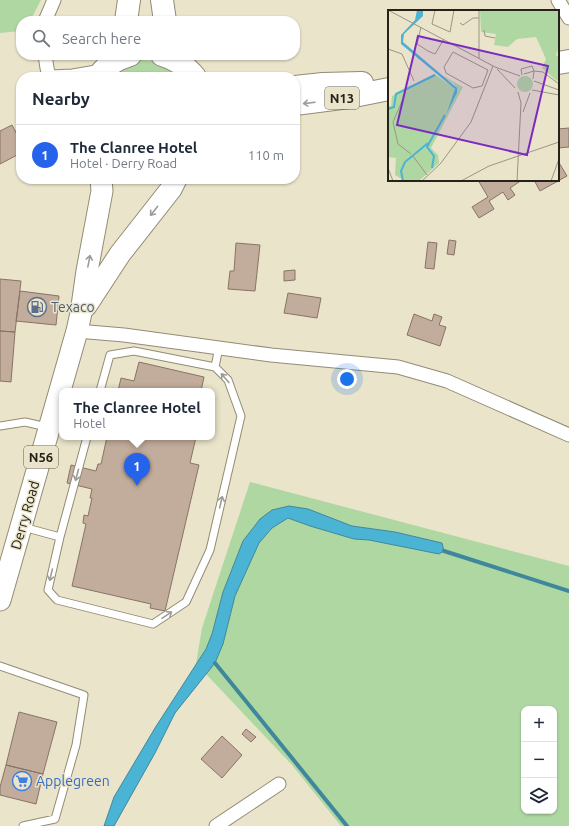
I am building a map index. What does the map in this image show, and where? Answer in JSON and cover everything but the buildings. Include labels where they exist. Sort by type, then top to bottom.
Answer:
[{"type":"highway","points":[[127,16],[129,0]]},
{"type":"highway","points":[[162,0],[164,16]]},
{"type":"highway","points":[[173,60],[189,72]]},
{"type":"highway","points":[[559,63],[569,61]]},
{"type":"highway","name":"N13","points":[[300,86],[323,84],[388,83]]},
{"type":"highway","name":"N13","points":[[300,103],[349,97],[388,89]]},
{"type":"main road","name":"Derry Road","points":[[63,388],[79,322],[101,198],[101,184]]},
{"type":"main road","name":"Derry Road","points":[[79,322],[105,276],[174,184]]},
{"type":"main road","name":"Derry Road","points":[[0,600],[22,527],[49,427],[59,404]]},
{"type":"street","points":[[47,16],[54,0]]},
{"type":"street","points":[[558,0],[569,18]]},
{"type":"street","points":[[46,60],[48,72]]},
{"type":"street","points":[[86,72],[112,64]]},
{"type":"street","points":[[79,322],[124,335],[271,355],[398,367],[446,382],[569,435]]},
{"type":"street","points":[[216,826],[279,784]]},
{"type":"lane","points":[[215,367],[218,347]]},
{"type":"lane","points":[[86,440],[60,537],[48,590],[56,600],[153,624],[186,602],[210,550],[240,416],[228,380],[215,367],[134,351],[110,355],[101,388]]},
{"type":"lane","points":[[0,426],[25,422],[49,427]]},
{"type":"lane","points":[[22,527],[60,537]]},
{"type":"lane","points":[[0,666],[84,695],[76,744],[55,819],[23,826]]},
{"type":"green space","points":[[0,0],[41,0],[33,16],[16,16],[16,31],[0,33]]},
{"type":"green space","points":[[139,60],[155,61],[175,72],[116,72]]},
{"type":"green space","points":[[250,482],[569,566],[569,826],[341,826],[292,765],[206,674],[215,663],[223,644],[235,596],[259,543],[272,528],[288,518],[354,539],[369,540],[439,554],[444,551],[442,543],[395,532],[352,526],[308,509],[289,506],[236,558],[223,592],[212,634],[206,649],[196,664],[202,628]]},
{"type":"water","points":[[289,506],[308,509],[352,526],[395,532],[442,543],[444,551],[439,554],[369,540],[354,539],[288,518],[272,528],[259,543],[235,596],[223,644],[215,663],[175,713],[155,753],[114,826],[104,826],[114,797],[155,728],[206,649],[212,634],[223,592],[243,541],[260,519],[272,510]]},
{"type":"waterway","points":[[444,551],[569,591]]},
{"type":"waterway","points":[[215,663],[347,826]]},
{"type":"place","name":"Texaco","points":[[37,307]]},
{"type":"place","name":"The Clanree Hotel","points":[[137,486]]},
{"type":"place","name":"Applegreen","points":[[22,781]]}]
